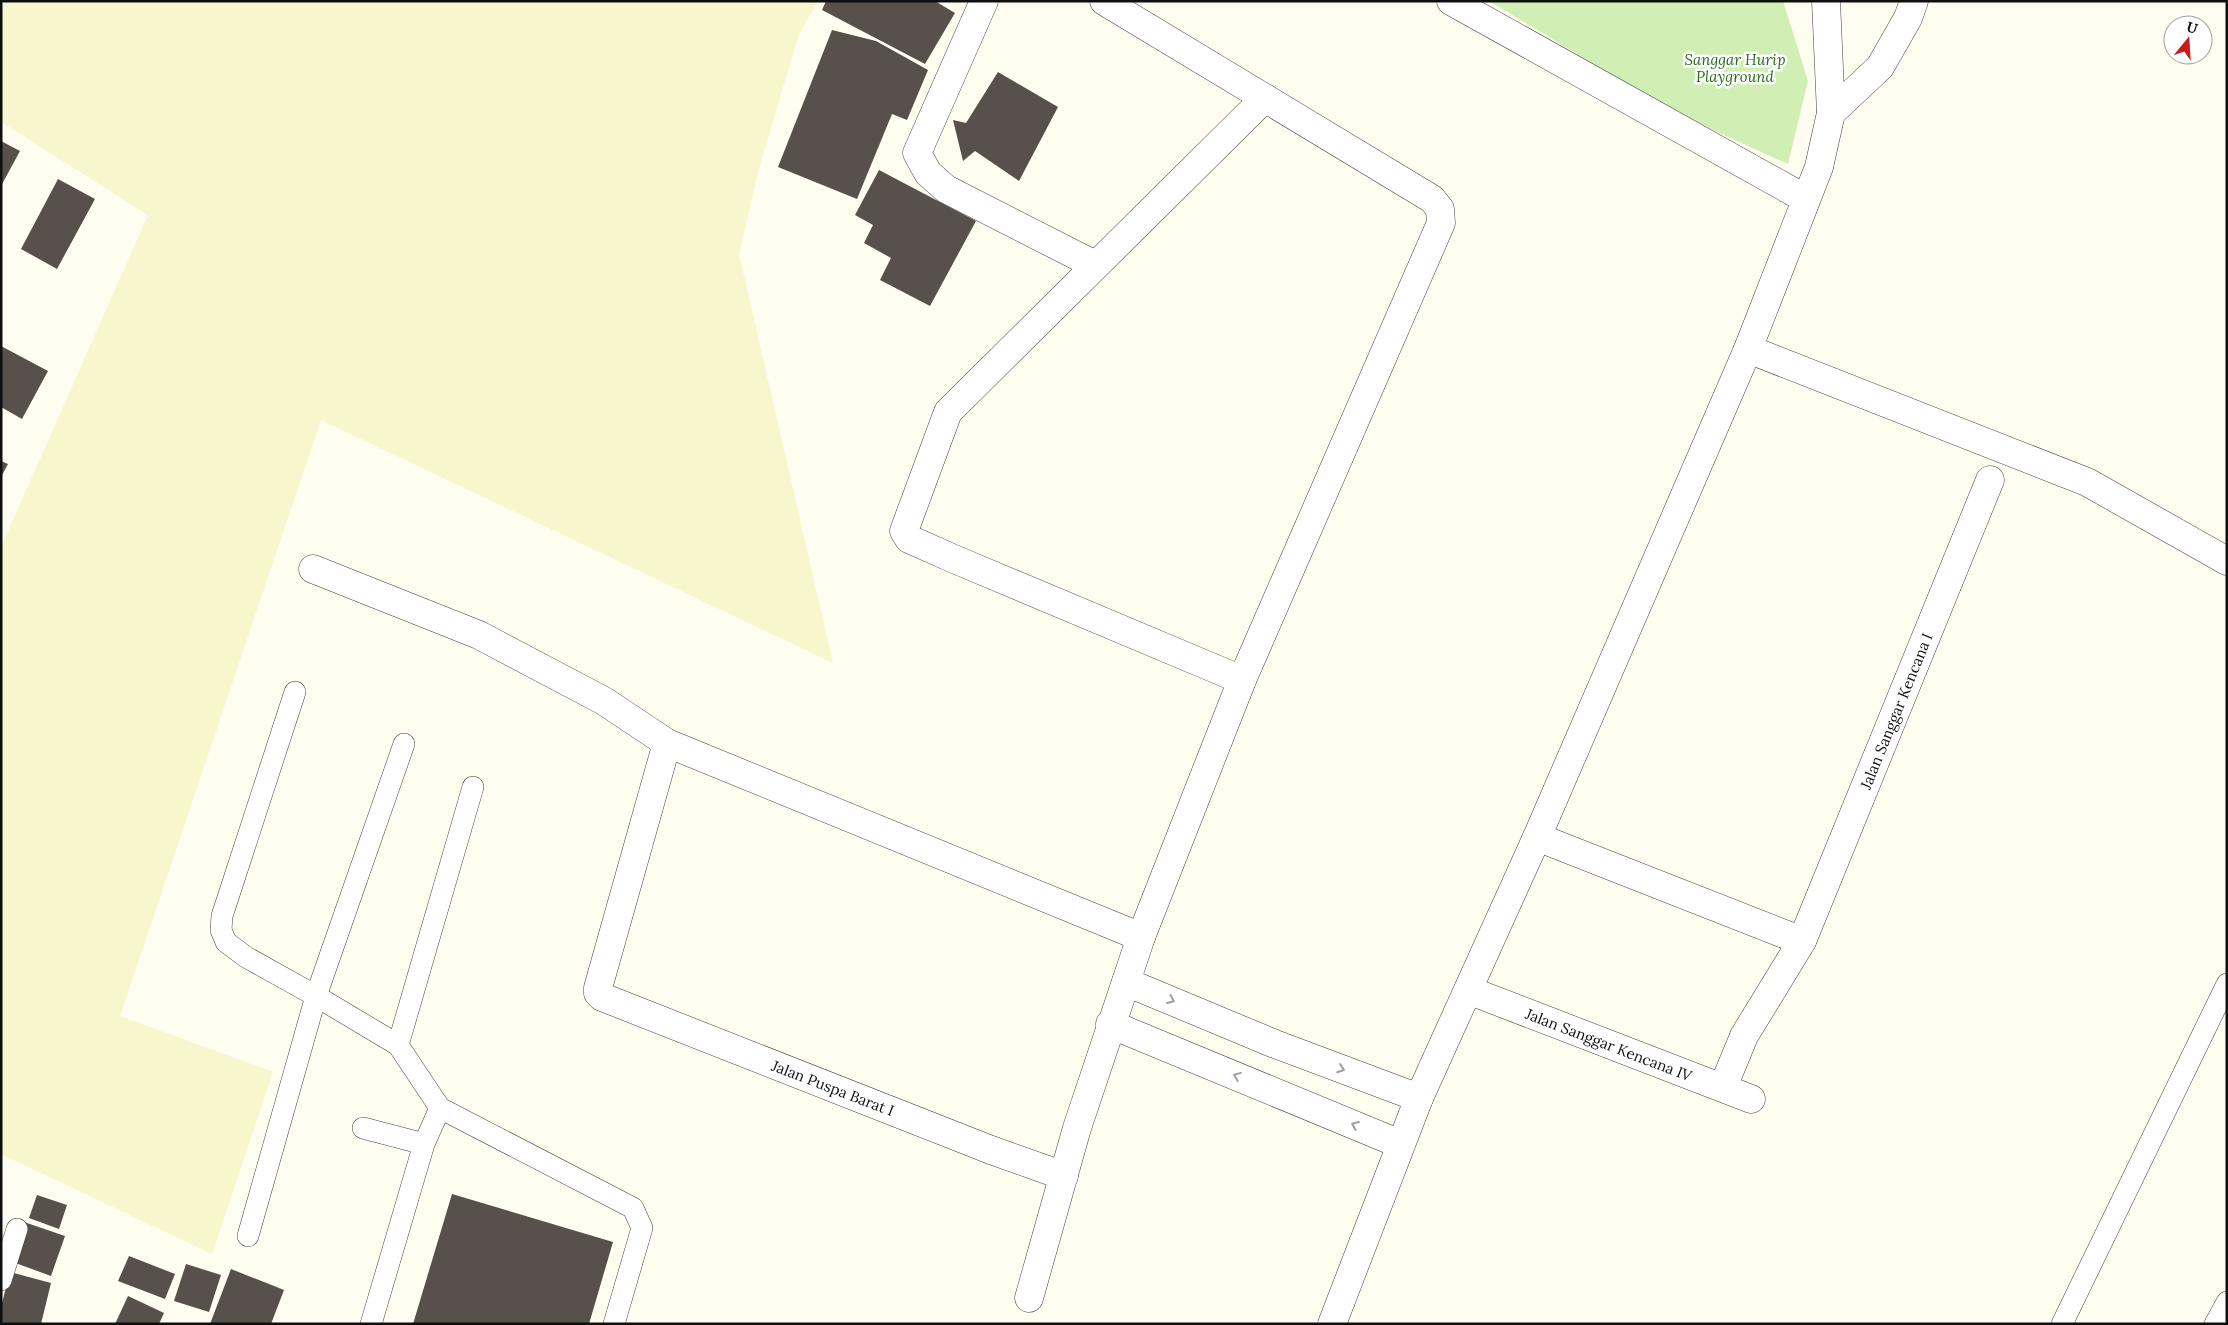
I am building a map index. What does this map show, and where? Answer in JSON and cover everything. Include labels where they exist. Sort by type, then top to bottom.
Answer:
[{"type":"street","points":[[984,1],[918,153],[928,173],[946,188],[1095,265]]},
{"type":"street","points":[[1029,1298],[1077,1128],[1110,1024],[1141,937],[1242,680],[1441,223],[1440,209],[1432,199],[1104,1]]},
{"type":"street","points":[[1332,1324],[1419,1098],[1537,837],[1748,349],[1819,167],[1831,113],[1826,1]]},
{"type":"street","points":[[1831,113],[1880,67],[1908,18],[1914,1]]},
{"type":"street","points":[[1469,5],[1806,199]]},
{"type":"street","points":[[1242,680],[954,559],[910,539],[904,531],[948,412],[1265,98]]},
{"type":"street","points":[[1748,349],[2087,482],[2227,561]]},
{"type":"street","name":"Jalan Sanggar Kencana I","points":[[1723,1087],[1744,1036],[1802,941],[1990,480]]},
{"type":"street","points":[[313,569],[479,635],[604,701],[667,743],[1141,937]]},
{"type":"street","name":"Jalan Puspa Barat I","points":[[667,743],[598,988],[598,993],[602,998],[1064,1176]]},
{"type":"street","points":[[1537,837],[1802,941]]},
{"type":"street","points":[[1126,982],[1295,1052],[1419,1098]]},
{"type":"street","name":"Jalan Sanggar Kencana IV","points":[[1468,990],[1751,1098]]},
{"type":"street","points":[[1110,1024],[1400,1144]]},
{"type":"lane","points":[[295,692],[222,916],[221,930],[226,942],[246,957],[398,1045],[440,1108],[633,1208],[642,1228],[614,1324]]},
{"type":"lane","points":[[248,1236],[316,996],[404,744]]},
{"type":"lane","points":[[398,1045],[473,787]]},
{"type":"lane","points":[[2062,1324],[2227,984]]},
{"type":"lane","points":[[371,1324],[424,1144],[440,1108]]},
{"type":"lane","points":[[363,1128],[424,1144]]},
{"type":"lane","points":[[1,1280],[17,1230]]},
{"type":"lane","points":[[2215,1324],[2227,1302]]},
{"type":"shaded area","points":[[1,1],[818,1],[799,34],[760,165],[739,254],[833,663],[321,420],[120,1016],[273,1072],[212,1254],[1,1154],[1,547],[148,215],[1,122]]},
{"type":"green space","name":"Sanggar Hurip Playground","points":[[1489,1],[1783,1],[1808,81],[1788,164],[1673,112]]},
{"type":"building","points":[[826,1],[935,1],[955,13],[925,64],[822,10]]},
{"type":"building","points":[[832,30],[876,41],[928,70],[907,120],[892,114],[857,199],[778,167]]},
{"type":"building","points":[[998,72],[1058,107],[1019,181],[975,151],[963,161],[953,120],[966,123]]},
{"type":"building","points":[[1,141],[20,151],[1,186]]},
{"type":"building","points":[[879,170],[976,221],[930,306],[880,280],[891,258],[864,243],[873,225],[855,215]]},
{"type":"building","points":[[58,179],[95,199],[57,269],[21,249]]},
{"type":"building","points":[[1,346],[48,371],[22,419],[1,407]]},
{"type":"building","points":[[1,461],[8,464],[1,477]]},
{"type":"building","points":[[452,1194],[613,1242],[589,1324],[413,1324]]},
{"type":"building","points":[[37,1195],[67,1205],[59,1229],[29,1218]]},
{"type":"building","points":[[24,1222],[65,1236],[51,1276],[10,1261]]},
{"type":"building","points":[[129,1256],[175,1274],[165,1299],[118,1281]]},
{"type":"building","points":[[186,1264],[221,1275],[209,1312],[174,1301]]},
{"type":"building","points":[[231,1269],[284,1290],[271,1324],[210,1324]]},
{"type":"building","points":[[10,1272],[51,1283],[41,1324],[1,1324],[1,1307]]},
{"type":"building","points":[[128,1296],[164,1313],[159,1324],[115,1324]]}]
